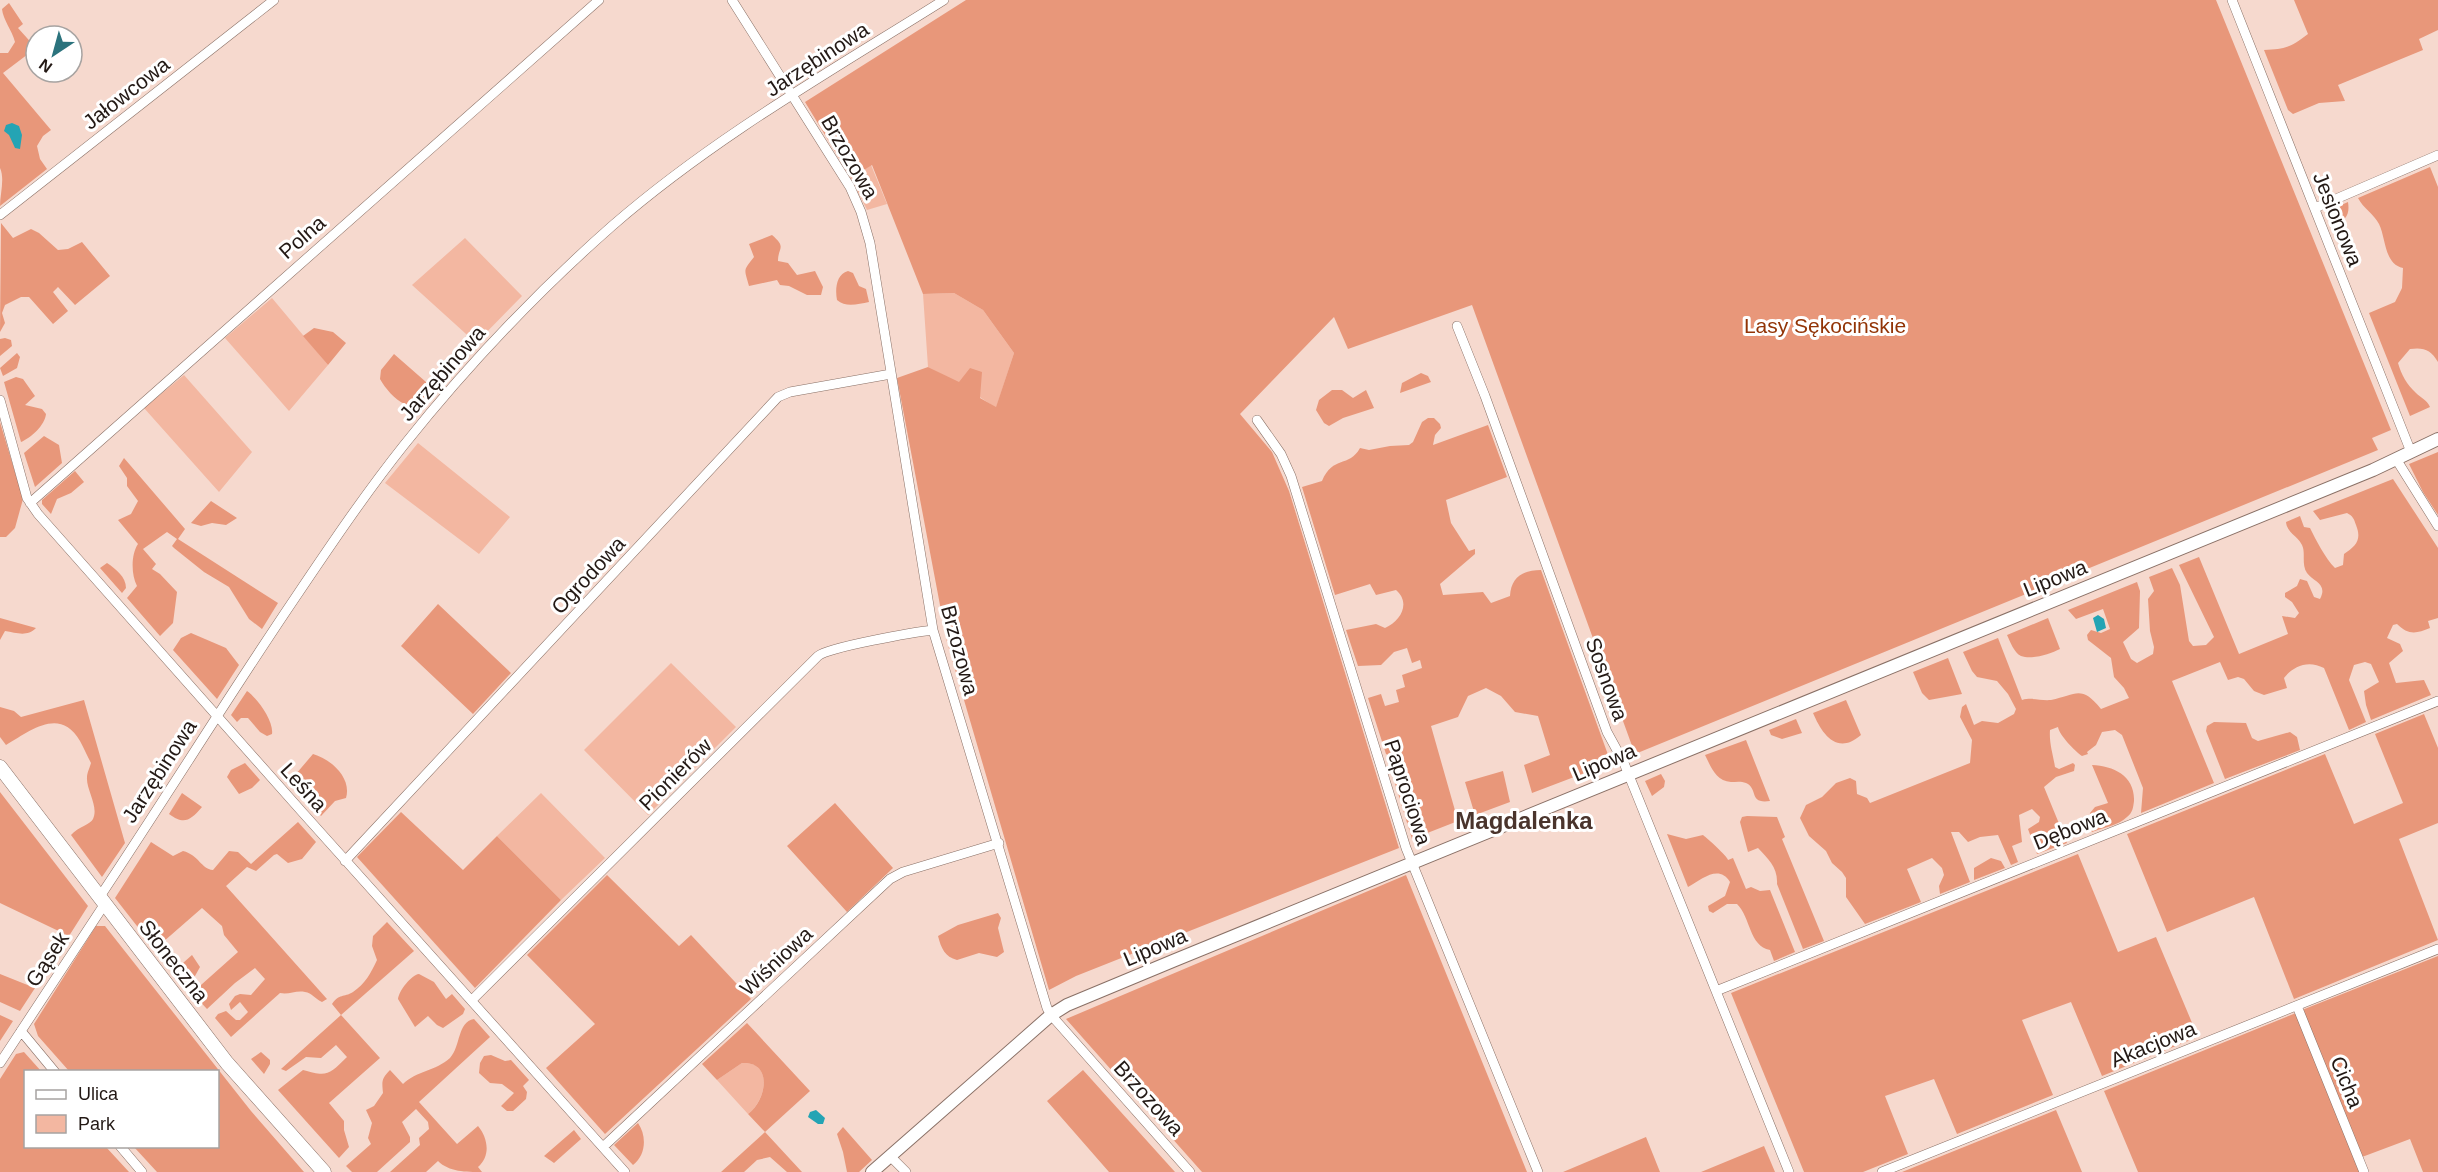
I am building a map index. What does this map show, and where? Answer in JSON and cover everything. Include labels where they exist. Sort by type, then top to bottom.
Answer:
[{"type":"main road","name":"Słoneczna","points":[[0,767],[227,1063],[324,1172]]},
{"type":"street","name":"Jałowcowa","points":[[0,215],[274,0]]},
{"type":"street","name":"Polna","points":[[30,503],[599,0]]},
{"type":"street","name":"Brzozowa","points":[[732,0],[850,187],[860,208],[870,243],[933,630],[1051,1015],[1190,1172]]},
{"type":"street","name":"Jarzębinowa","points":[[102,902],[216,716],[369,491],[405,444],[506,327],[613,226],[684,168],[792,95],[944,0]]},
{"type":"street","name":"Jesionowa","points":[[2232,0],[2411,452]]},
{"type":"street","points":[[2315,207],[2438,155]]},
{"type":"street","name":"Sosnowa","points":[[1457,326],[1485,396],[1607,732],[1628,772],[1789,1172]]},
{"type":"street","name":"Ogrodowa","points":[[345,861],[778,398],[790,392],[891,374]]},
{"type":"street","name":"Leśna","points":[[0,400],[30,503],[216,716],[625,1172]]},
{"type":"street","name":"Paprociowa","points":[[1257,420],[1281,454],[1291,476],[1411,862],[1538,1172]]},
{"type":"street","name":"Lipowa","points":[[872,1172],[1051,1015],[1067,1005],[1411,862],[1480,836],[1628,772],[2396,459],[2438,439]]},
{"type":"street","points":[[2396,459],[2438,526]]},
{"type":"street","name":"Pionierów","points":[[472,1000],[818,656],[823,652],[841,647],[933,630]]},
{"type":"street","name":"Dębowa","points":[[1716,991],[2438,701]]},
{"type":"street","name":"Wiśniowa","points":[[603,1147],[890,879],[903,872],[999,843]]},
{"type":"street","name":"Gąsek","points":[[0,1063],[102,902]]},
{"type":"street","name":"Akacjowa","points":[[1882,1172],[2438,949]]},
{"type":"street","name":"Cicha","points":[[2297,1006],[2364,1172]]},
{"type":"street","points":[[21,1031],[54,1070]]},
{"type":"street","points":[[122,1148],[142,1172]]},
{"type":"street","points":[[890,1156],[906,1172]]},
{"type":"green space","name":"Lasy Sękocińskie","points":[[966,0],[2216,0],[2391,430],[2372,438],[2378,450],[1635,754],[1472,305],[1348,349],[1334,317],[1240,414],[1272,452],[1289,491],[1399,848],[1076,976],[1049,990],[947,642],[897,378],[928,367],[959,382],[970,368],[982,372],[980,398],[996,407],[1014,353],[983,310],[954,293],[923,294],[872,165],[851,178],[805,102]]},
{"type":"green space","points":[[2294,0],[2438,0],[2438,30],[2419,39],[2423,50],[2338,85],[2345,101],[2319,103],[2293,114],[2288,110],[2264,50],[2288,46],[2308,34]]},
{"type":"green space","points":[[9,3],[23,24],[18,28],[24,35],[24,57],[3,73],[51,130],[43,136],[37,146],[40,159],[47,169],[0,206],[2,182],[0,53],[8,53],[15,42],[2,9]]},
{"type":"green space","points":[[871,165],[887,204],[867,210],[851,178]]},
{"type":"green space","points":[[2430,167],[2438,187],[2438,362],[2427,350],[2415,348],[2410,349],[2398,363],[2407,383],[2430,407],[2410,416],[2369,313],[2395,302],[2402,288],[2403,268],[2392,261],[2386,250],[2379,224],[2358,198]]},
{"type":"green space","points":[[2348,202],[2346,216],[2334,225],[2330,210]]},
{"type":"green space","points":[[1,223],[13,238],[31,229],[58,250],[68,249],[82,242],[110,276],[75,305],[58,287],[53,292],[68,311],[53,324],[29,297],[21,297],[5,305],[2,313],[5,323],[0,332]]},
{"type":"green space","points":[[772,235],[777,239],[781,248],[778,261],[788,263],[797,275],[815,271],[823,287],[821,295],[807,295],[789,286],[780,285],[777,280],[749,286],[745,270],[754,257],[749,244]]},
{"type":"green space","points":[[465,238],[522,296],[476,343],[412,285]]},
{"type":"green space","points":[[848,271],[853,273],[859,286],[866,289],[869,302],[848,305],[837,300],[836,287],[839,279]]},
{"type":"green space","points":[[954,293],[983,310],[1014,353],[996,408],[959,383],[928,367],[923,294]]},
{"type":"green space","points":[[272,298],[328,365],[289,411],[225,338]]},
{"type":"green space","points":[[314,328],[333,332],[346,343],[328,365],[303,336]]},
{"type":"green space","points":[[0,339],[11,340],[12,346],[0,356]]},
{"type":"green space","points":[[17,353],[20,357],[17,368],[3,376],[0,368]]},
{"type":"green space","points":[[394,354],[434,389],[418,407],[398,400],[387,390],[380,379],[381,370]]},
{"type":"green space","points":[[1421,373],[1428,376],[1431,382],[1400,393],[1402,383]]},
{"type":"green space","points":[[184,375],[252,452],[219,492],[144,408]]},
{"type":"green space","points":[[16,377],[23,379],[35,396],[25,405],[42,409],[46,414],[37,431],[21,442],[4,382]]},
{"type":"green space","points":[[1332,390],[1342,390],[1353,398],[1366,390],[1374,408],[1343,418],[1329,426],[1324,423],[1316,410],[1319,400]]},
{"type":"green space","points":[[1428,418],[1434,418],[1441,428],[1435,435],[1433,445],[1488,425],[1507,477],[1446,500],[1451,523],[1469,551],[1475,549],[1475,554],[1440,584],[1443,595],[1483,592],[1491,603],[1510,596],[1513,584],[1519,576],[1529,571],[1541,570],[1611,763],[1532,793],[1524,765],[1550,755],[1538,716],[1515,712],[1501,696],[1486,688],[1468,696],[1458,717],[1431,726],[1458,821],[1412,839],[1393,777],[1402,773],[1404,767],[1398,760],[1386,754],[1368,698],[1381,694],[1385,706],[1399,702],[1396,690],[1405,687],[1402,675],[1422,668],[1420,660],[1412,663],[1407,648],[1394,652],[1381,665],[1358,666],[1346,630],[1376,624],[1385,628],[1391,625],[1402,611],[1403,600],[1396,590],[1376,595],[1370,584],[1335,595],[1302,487],[1322,481],[1331,468],[1351,458],[1360,448],[1369,450],[1409,445],[1413,442],[1422,422]]},
{"type":"green space","points":[[0,422],[23,499],[15,528],[6,537],[0,537]]},
{"type":"green space","points":[[44,436],[59,445],[62,463],[35,487],[24,453]]},
{"type":"green space","points":[[418,443],[510,517],[479,554],[385,483]]},
{"type":"green space","points":[[2438,452],[2438,515],[2409,464]]},
{"type":"green space","points":[[124,458],[185,529],[178,539],[278,603],[262,629],[249,619],[229,587],[204,572],[172,546],[177,539],[167,532],[143,549],[156,564],[152,569],[177,592],[173,623],[160,636],[127,598],[137,586],[133,565],[134,553],[138,544],[118,520],[131,514],[138,501],[127,486],[127,478],[119,466]]},
{"type":"green space","points":[[75,471],[84,482],[71,493],[57,499],[51,514],[42,504],[42,500]]},
{"type":"green space","points":[[2393,479],[2438,548],[2438,618],[2428,621],[2430,628],[2416,632],[2409,632],[2397,624],[2393,625],[2387,638],[2400,644],[2403,651],[2389,663],[2396,683],[2424,680],[2431,695],[2371,720],[2364,691],[2379,682],[2371,664],[2365,662],[2354,665],[2349,680],[2366,722],[2349,730],[2324,668],[2313,664],[2302,665],[2292,670],[2284,678],[2287,688],[2264,695],[2254,691],[2244,679],[2238,677],[2228,680],[2220,662],[2172,681],[2214,783],[2141,813],[2143,788],[2122,735],[2115,730],[2102,732],[2096,745],[2087,752],[2088,754],[2082,756],[2064,738],[2058,727],[2050,730],[2055,767],[2059,769],[2073,763],[2075,765],[2074,771],[2056,777],[2044,787],[2067,843],[2037,854],[2028,829],[2039,822],[2040,817],[2032,809],[2019,815],[2022,842],[2012,846],[2018,862],[2011,865],[1998,835],[1980,837],[1968,842],[1959,832],[1951,832],[1970,882],[1940,894],[1939,886],[1944,875],[1942,868],[1932,858],[1907,869],[1921,902],[1865,924],[1846,897],[1846,878],[1832,863],[1826,851],[1809,836],[1800,818],[1806,805],[1822,797],[1836,783],[1850,778],[1856,781],[1857,794],[1867,798],[1870,803],[1970,763],[1972,740],[1960,717],[1962,707],[1966,704],[1974,725],[1982,721],[1998,723],[2014,714],[2016,709],[2008,694],[1997,681],[1977,677],[1963,652],[1998,638],[2022,700],[2051,700],[2078,693],[2088,696],[2101,709],[2129,698],[2114,677],[2111,658],[2088,640],[2087,635],[2091,630],[2101,633],[2110,629],[2103,609],[2076,619],[2068,610],[2137,582],[2140,591],[2139,628],[2123,642],[2131,659],[2137,663],[2153,654],[2154,647],[2150,631],[2148,599],[2154,591],[2149,577],[2172,568],[2180,585],[2189,641],[2193,646],[2206,645],[2214,637],[2179,565],[2199,557],[2239,654],[2288,634],[2282,616],[2295,618],[2299,613],[2292,602],[2285,597],[2285,593],[2297,586],[2300,579],[2307,581],[2314,597],[2320,599],[2322,594],[2319,584],[2305,570],[2302,545],[2288,529],[2286,522],[2300,516],[2304,527],[2310,528],[2331,564],[2335,568],[2343,565],[2344,554],[2355,545],[2358,539],[2354,519],[2347,513],[2320,520],[2313,511]]},
{"type":"green space","points":[[211,501],[237,518],[226,525],[212,523],[201,526],[191,523]]},
{"type":"green space","points":[[107,563],[124,580],[126,588],[122,593],[100,568]]},
{"type":"green space","points":[[438,604],[511,673],[473,714],[401,646]]},
{"type":"green space","points":[[0,618],[36,628],[25,633],[5,631],[0,640]]},
{"type":"green space","points":[[2048,618],[2060,649],[2036,657],[2021,656],[2012,647],[2007,635]]},
{"type":"green space","points":[[191,633],[226,648],[239,665],[217,699],[173,650],[181,638]]},
{"type":"green space","points":[[1948,658],[1962,694],[1929,700],[1922,693],[1913,672]]},
{"type":"green space","points":[[671,663],[736,727],[648,815],[584,750]]},
{"type":"green space","points":[[247,691],[264,710],[272,734],[267,736],[260,732],[248,718],[241,718],[237,722],[231,715]]},
{"type":"green space","points":[[84,700],[125,843],[102,877],[71,835],[92,821],[94,814],[87,782],[91,763],[80,741],[72,731],[63,725],[54,723],[35,728],[6,745],[0,737],[0,707],[14,711],[21,717]]},
{"type":"green space","points":[[1846,700],[1861,735],[1852,741],[1838,743],[1826,735],[1813,713]]},
{"type":"green space","points":[[2424,714],[2438,748],[2438,823],[2399,839],[2438,940],[2294,999],[2254,897],[2167,932],[2127,834],[2325,754],[2354,824],[2403,803],[2375,734]]},
{"type":"green space","points":[[1796,719],[1802,733],[1782,739],[1771,735],[1769,730]]},
{"type":"green space","points":[[2214,722],[2246,723],[2252,738],[2258,741],[2290,732],[2297,737],[2300,750],[2225,779],[2206,731],[2207,726]]},
{"type":"green space","points":[[1746,740],[1770,801],[1756,798],[1746,783],[1721,779],[1705,755]]},
{"type":"green space","points":[[313,754],[333,765],[346,783],[346,798],[335,801],[321,816],[290,781]]},
{"type":"green space","points":[[245,763],[260,780],[252,788],[239,794],[227,777],[231,770]]},
{"type":"green space","points":[[2092,765],[2115,770],[2122,774],[2131,785],[2134,801],[2132,812],[2124,820],[2092,832],[2089,824],[2090,813],[2095,807],[2108,803]]},
{"type":"green space","points":[[1503,771],[1510,802],[1475,815],[1465,782]]},
{"type":"green space","points":[[1661,774],[1665,781],[1664,787],[1652,796],[1645,781]]},
{"type":"green space","points":[[0,792],[88,906],[69,936],[0,903]]},
{"type":"green space","points":[[182,793],[202,807],[187,820],[179,820],[169,814]]},
{"type":"green space","points":[[541,793],[605,858],[561,900],[497,836]]},
{"type":"green space","points":[[835,803],[893,868],[847,912],[787,846]]},
{"type":"green space","points":[[401,812],[463,870],[497,836],[561,900],[475,988],[357,857]]},
{"type":"green space","points":[[1742,817],[1777,817],[1785,837],[1782,839],[1824,941],[1803,949],[1777,884],[1774,868],[1758,848],[1748,852],[1740,822]]},
{"type":"green space","points":[[298,822],[316,842],[302,859],[288,863],[277,854],[274,855],[256,871],[247,867],[226,886],[327,999],[322,1002],[302,992],[280,993],[231,1037],[215,1018],[226,1011],[236,1020],[240,1020],[248,1012],[240,1002],[231,1010],[229,1004],[235,996],[251,995],[265,979],[255,968],[207,1009],[192,993],[238,952],[224,935],[222,926],[202,908],[155,949],[115,898],[151,842],[173,856],[183,851],[188,853],[213,870],[229,851],[238,852],[251,864]]},
{"type":"green space","points":[[1667,834],[1686,839],[1703,835],[1728,860],[1733,858],[1746,889],[1751,887],[1760,891],[1770,890],[1795,952],[1774,961],[1770,950],[1758,943],[1754,937],[1737,904],[1727,904],[1713,913],[1709,911],[1708,906],[1725,896],[1730,882],[1721,874],[1716,874],[1705,877],[1688,887]]},
{"type":"green space","points":[[2078,854],[2118,952],[2156,937],[2198,1037],[2102,1076],[2071,1002],[2022,1020],[2053,1095],[1957,1134],[1934,1079],[1885,1096],[1908,1154],[1863,1172],[1804,1172],[1731,993]]},
{"type":"green space","points":[[1991,858],[2001,861],[2005,868],[1974,880],[1974,868]]},
{"type":"green space","points":[[607,875],[679,946],[691,935],[751,999],[605,1134],[546,1068],[595,1024],[527,955]]},
{"type":"green space","points":[[1406,875],[1527,1172],[1202,1172],[1066,1019]]},
{"type":"green space","points":[[998,913],[1001,918],[998,928],[1004,952],[997,957],[979,953],[957,960],[949,957],[944,951],[938,936],[958,925]]},
{"type":"green space","points":[[387,922],[414,951],[341,1015],[332,1004],[340,997],[353,992],[367,978],[377,960],[372,946],[373,936]]},
{"type":"green space","points":[[96,926],[105,926],[219,1070],[68,1070],[38,1036],[34,1024]]},
{"type":"green space","points":[[192,955],[200,967],[195,976],[185,984],[174,971]]},
{"type":"green space","points":[[2438,956],[2438,1172],[2423,1172],[2410,1139],[2362,1157],[2302,1010]]},
{"type":"green space","points":[[0,974],[35,988],[20,1011],[0,1002]]},
{"type":"green space","points":[[419,974],[434,982],[446,999],[452,994],[465,1009],[463,1014],[443,1028],[428,1016],[415,1027],[398,999],[406,984],[412,977]]},
{"type":"green space","points":[[2296,1013],[2360,1172],[2138,1172],[2104,1091]]},
{"type":"green space","points":[[0,1015],[13,1021],[0,1041]]},
{"type":"green space","points":[[341,1015],[380,1058],[329,1103],[344,1121],[349,1147],[339,1158],[278,1090],[303,1070],[327,1073],[347,1057],[336,1045],[321,1058],[306,1057],[286,1071],[281,1069]]},
{"type":"green space","points":[[474,1019],[490,1037],[419,1102],[457,1144],[478,1126],[487,1147],[485,1158],[478,1167],[482,1172],[453,1169],[438,1161],[426,1172],[390,1172],[420,1145],[419,1138],[429,1129],[428,1122],[416,1109],[402,1122],[410,1137],[410,1142],[377,1172],[352,1172],[346,1166],[371,1144],[368,1138],[372,1123],[366,1110],[374,1106],[383,1093],[383,1081],[387,1073],[390,1070],[403,1084],[414,1076],[439,1066],[450,1058],[462,1029]]},
{"type":"green space","points":[[747,1023],[810,1091],[765,1132],[748,1114],[759,1101],[762,1092],[763,1075],[759,1068],[752,1064],[742,1063],[717,1080],[702,1064]]},
{"type":"green space","points":[[24,1052],[40,1070],[24,1070],[24,1148],[107,1148],[129,1172],[0,1172],[0,1079],[16,1054]]},
{"type":"green space","points":[[261,1052],[270,1060],[264,1074],[251,1059]]},
{"type":"green space","points":[[491,1055],[505,1061],[511,1060],[529,1080],[523,1086],[527,1092],[526,1099],[513,1111],[507,1111],[501,1106],[514,1093],[502,1084],[490,1083],[479,1073],[480,1063],[484,1056]]},
{"type":"green space","points":[[742,1063],[752,1064],[759,1068],[764,1083],[759,1100],[748,1114],[717,1080]]},
{"type":"green space","points":[[219,1070],[304,1172],[157,1172],[135,1148],[219,1148]]},
{"type":"green space","points":[[1083,1070],[1175,1172],[1109,1172],[1047,1101]]},
{"type":"green space","points":[[2056,1110],[2082,1172],[1902,1172]]},
{"type":"green space","points":[[638,1123],[643,1134],[644,1145],[641,1156],[633,1165],[614,1145]]},
{"type":"green space","points":[[843,1127],[872,1160],[859,1172],[847,1172],[837,1134]]},
{"type":"green space","points":[[574,1130],[581,1139],[554,1163],[544,1156]]},
{"type":"green space","points":[[765,1132],[802,1172],[787,1172],[770,1157],[757,1160],[744,1172],[721,1172]]},
{"type":"green space","points":[[1646,1137],[1660,1172],[1563,1172]]},
{"type":"green space","points":[[1764,1146],[1775,1172],[1701,1172]]},
{"type":"water","points":[[12,123],[19,126],[22,135],[20,149],[15,148],[9,135],[4,131],[6,125]]},
{"type":"water","points":[[2098,615],[2104,619],[2106,628],[2097,632],[2093,618]]},
{"type":"water","points":[[816,1110],[825,1118],[823,1124],[818,1124],[808,1117],[810,1112]]},
{"type":"district","name":"Magdalenka","points":[[1524,820]]}]
